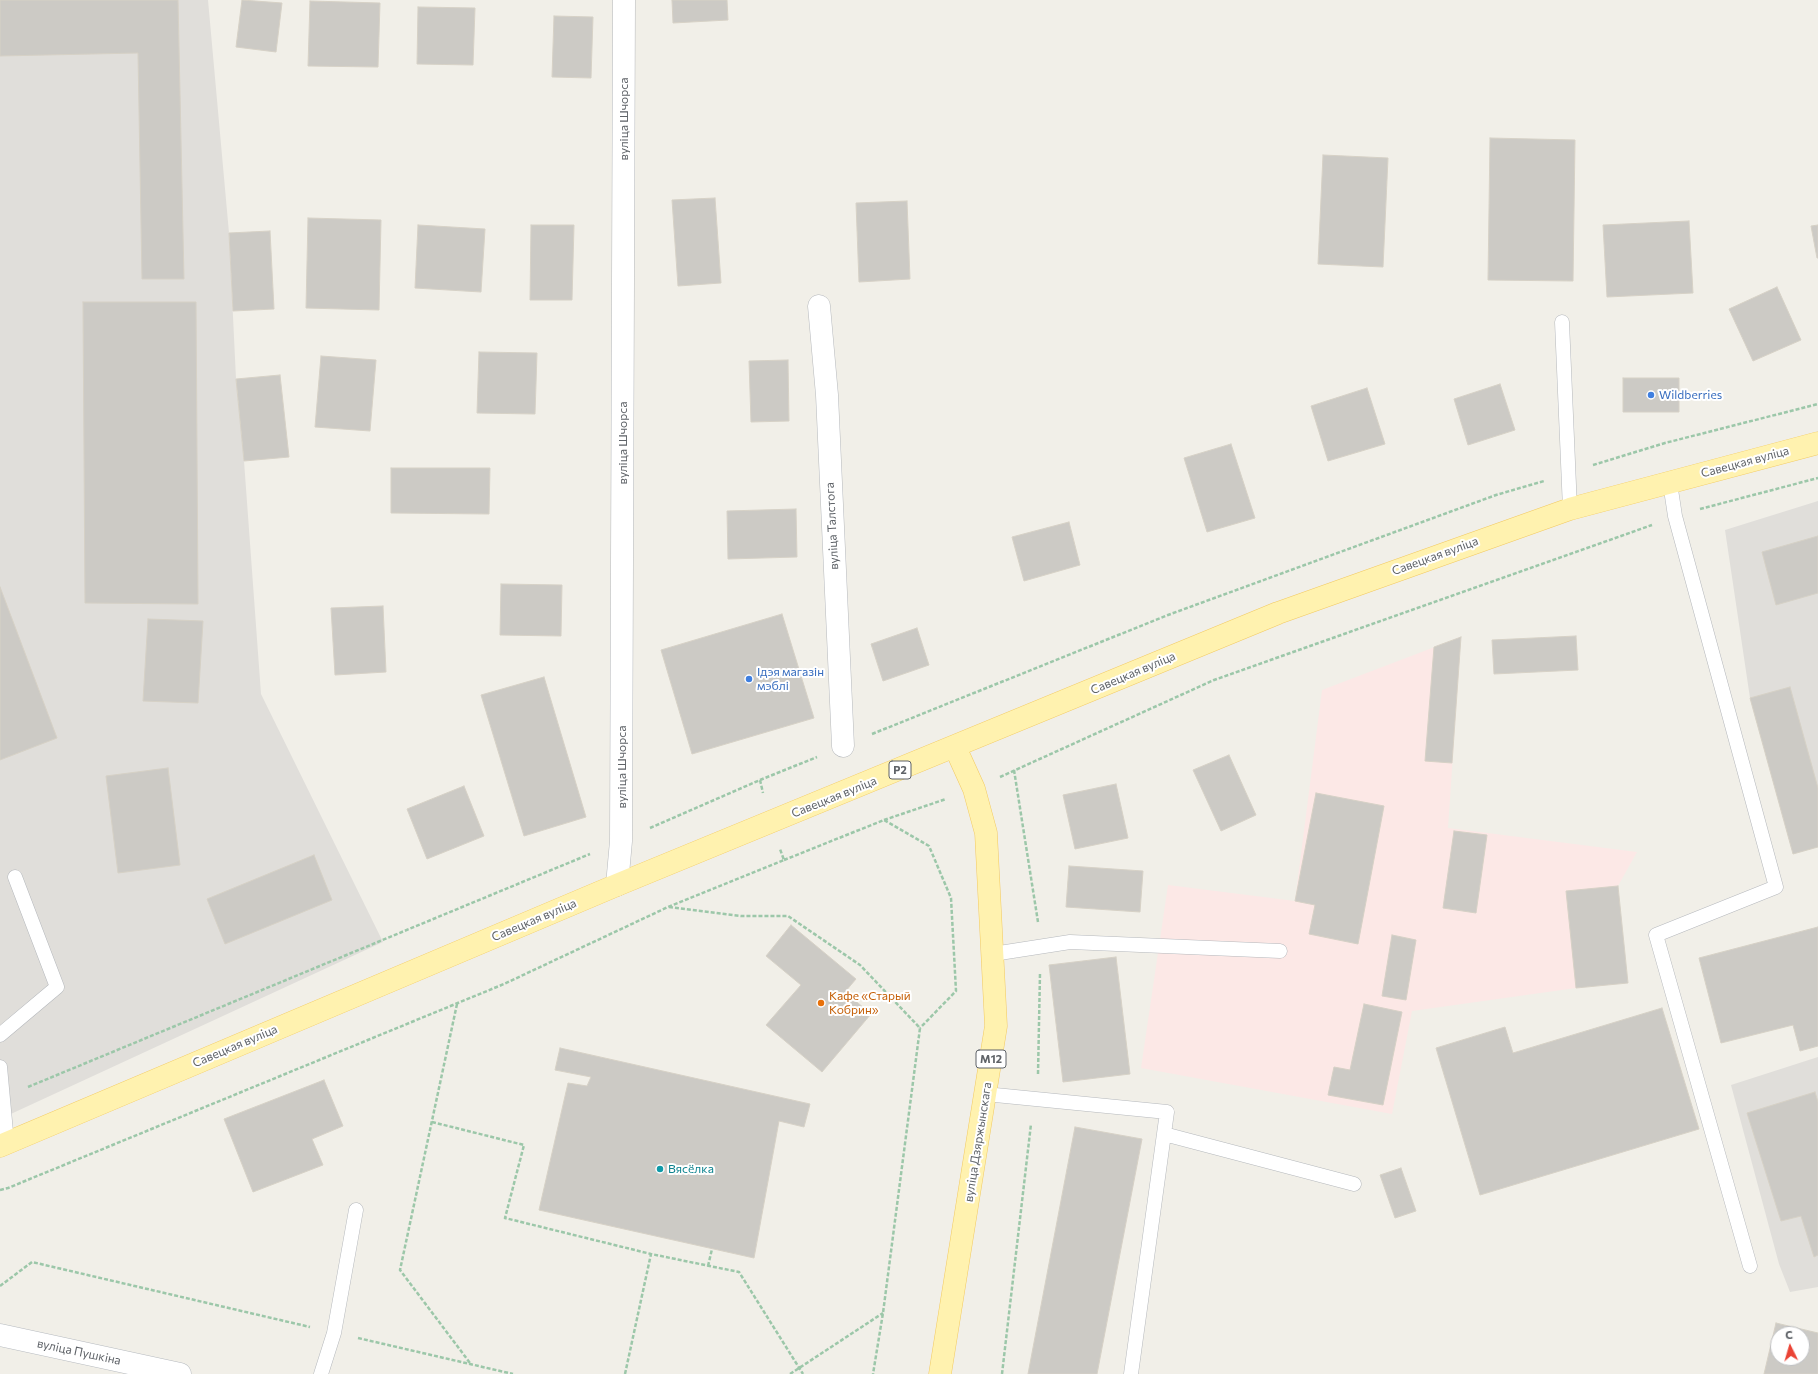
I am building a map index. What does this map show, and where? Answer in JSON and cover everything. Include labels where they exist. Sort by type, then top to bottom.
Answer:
[{"type":"main road","name":"Савецкая вуліца","points":[[4,1144],[617,885],[1278,613],[1570,509],[1818,443]]},
{"type":"main road","name":"вуліца Дзяржынскага","points":[[940,1374],[996,1026],[986,833],[974,789],[955,747]]},
{"type":"street","name":"вуліца Шчорса","points":[[617,885],[621,833],[624,0]]},
{"type":"street","name":"вуліца Талстога","points":[[819,306],[827,395],[842,746]]},
{"type":"street","name":"вуліца Пушкіна","points":[[0,1335],[180,1374]]},
{"type":"lane","points":[[1562,322],[1570,509]]},
{"type":"lane","points":[[1670,483],[1675,516],[1776,887],[1656,935],[1750,1266]]},
{"type":"lane","points":[[0,1035],[57,987],[15,877]]},
{"type":"lane","points":[[993,954],[1070,942],[1280,951]]},
{"type":"lane","points":[[0,1067],[4,1144]]},
{"type":"lane","points":[[985,1094],[1168,1112],[1131,1374]]},
{"type":"lane","points":[[1164,1134],[1354,1184]]},
{"type":"lane","points":[[321,1374],[334,1333],[356,1210]]},
{"type":"path","points":[[784,860],[884,820],[974,789],[1214,680],[1675,516],[1722,502],[1818,478]]},
{"type":"path","points":[[873,1374],[883,1313],[920,1028],[956,991],[951,898],[929,846],[884,820]]},
{"type":"path","points":[[668,906],[741,916],[788,916],[860,965],[920,1028]]},
{"type":"path","points":[[458,1004],[400,1270],[470,1363]]},
{"type":"path","points":[[432,1122],[524,1145],[505,1218],[651,1254],[739,1272],[803,1374]]},
{"type":"path","points":[[708,1266],[712,1249]]},
{"type":"path","points":[[624,1374],[651,1254]]},
{"type":"path","points":[[0,1286],[32,1262],[513,1374]]},
{"type":"path","points":[[790,1374],[883,1313]]},
{"type":"shaded area","points":[[0,0],[208,0],[229,233],[236,379],[244,461],[261,694],[383,942],[0,1119]]},
{"type":"shaded area","points":[[1818,501],[1818,847],[1793,854],[1750,698],[1725,530]]},
{"type":"shaded area","points":[[1461,637],[1448,828],[1637,852],[1618,886],[1628,983],[1576,988],[1412,1011],[1392,1114],[1141,1068],[1168,885],[1295,901],[1322,690]]},
{"type":"shaded area","points":[[1818,1057],[1818,1287],[1790,1292],[1779,1264],[1731,1085]]},
{"type":"building","points":[[0,0],[178,0],[184,279],[142,279],[138,53],[0,56]]},
{"type":"building","points":[[242,0],[282,3],[276,52],[236,47]]},
{"type":"building","points":[[672,0],[727,0],[728,20],[673,23]]},
{"type":"building","points":[[310,1],[380,3],[378,67],[308,66]]},
{"type":"building","points":[[418,7],[475,8],[473,65],[417,64]]},
{"type":"building","points":[[554,16],[593,17],[591,78],[552,77]]},
{"type":"building","points":[[1490,138],[1575,140],[1573,281],[1488,280]]},
{"type":"building","points":[[1323,155],[1388,158],[1383,267],[1318,264]]},
{"type":"building","points":[[715,198],[721,283],[678,286],[672,200]]},
{"type":"building","points":[[907,201],[910,279],[859,282],[856,203]]},
{"type":"building","points":[[308,218],[381,220],[379,310],[306,308]]},
{"type":"building","points":[[1689,221],[1693,293],[1607,297],[1603,225]]},
{"type":"building","points":[[418,225],[485,229],[481,292],[415,288]]},
{"type":"building","points":[[531,225],[574,225],[572,300],[530,300]]},
{"type":"building","points":[[1818,225],[1818,258],[1817,258],[1811,226]]},
{"type":"building","points":[[270,231],[274,309],[233,311],[229,233]]},
{"type":"building","points":[[1777,287],[1801,340],[1753,361],[1729,309]]},
{"type":"building","points":[[83,302],[196,302],[198,604],[85,603]]},
{"type":"building","points":[[479,352],[537,353],[535,414],[477,413]]},
{"type":"building","points":[[321,356],[376,360],[370,431],[315,427]]},
{"type":"building","points":[[788,360],[789,421],[751,422],[749,361]]},
{"type":"building","points":[[280,375],[289,457],[244,461],[236,379]]},
{"type":"building","name":"Wildberries","points":[[1623,378],[1679,378],[1679,412],[1623,412]]},
{"type":"building","points":[[1500,384],[1515,430],[1468,445],[1454,399]]},
{"type":"building","points":[[1367,388],[1385,444],[1328,461],[1311,406]]},
{"type":"building","points":[[1231,444],[1255,518],[1207,532],[1184,458]]},
{"type":"building","points":[[391,468],[490,468],[489,514],[391,513]]},
{"type":"building","points":[[796,509],[797,557],[728,559],[727,511]]},
{"type":"building","points":[[1069,522],[1080,565],[1024,581],[1012,537]]},
{"type":"building","points":[[1818,536],[1818,593],[1776,605],[1762,552]]},
{"type":"building","points":[[501,584],[562,585],[561,636],[500,635]]},
{"type":"building","points":[[0,587],[57,738],[0,760]]},
{"type":"building","points":[[383,606],[386,672],[335,675],[331,608]]},
{"type":"building","points":[[782,614],[814,718],[692,754],[661,650]]},
{"type":"building","points":[[148,619],[203,621],[198,703],[143,701]]},
{"type":"building","points":[[917,628],[929,665],[883,681],[871,644]]},
{"type":"building","points":[[1576,636],[1578,670],[1494,674],[1492,640]]},
{"type":"building","points":[[1461,637],[1452,763],[1425,761],[1434,647]]},
{"type":"building","points":[[544,677],[586,817],[524,836],[481,695]]},
{"type":"building","points":[[1790,687],[1818,788],[1818,847],[1793,854],[1750,698]]},
{"type":"building","points":[[1229,755],[1256,815],[1221,831],[1193,770]]},
{"type":"building","points":[[168,768],[180,865],[118,873],[106,776]]},
{"type":"building","points":[[1116,784],[1128,838],[1075,849],[1063,795]]},
{"type":"building","points":[[464,786],[484,836],[427,859],[407,809]]},
{"type":"building","points":[[1316,793],[1384,806],[1358,944],[1309,934],[1315,905],[1295,901]]},
{"type":"building","points":[[1454,831],[1487,835],[1476,913],[1443,908]]},
{"type":"building","points":[[314,855],[332,900],[225,944],[207,899]]},
{"type":"building","points":[[1069,866],[1143,871],[1140,912],[1066,907]]},
{"type":"building","points":[[1618,886],[1628,983],[1576,988],[1566,891]]},
{"type":"building","name":"Кафе «Старый Кобрин»","points":[[791,925],[856,979],[845,992],[871,1014],[822,1072],[766,1025],[801,985],[766,956]]},
{"type":"building","points":[[1818,927],[1818,1046],[1800,1051],[1793,1025],[1721,1043],[1699,958]]},
{"type":"building","points":[[1392,935],[1416,940],[1406,1000],[1382,996]]},
{"type":"building","points":[[1116,957],[1130,1074],[1063,1082],[1049,965]]},
{"type":"building","points":[[1364,1004],[1402,1012],[1383,1105],[1328,1095],[1334,1067],[1350,1070]]},
{"type":"building","points":[[1662,1008],[1699,1129],[1480,1195],[1436,1048],[1505,1027],[1513,1053]]},
{"type":"building","name":"Вясёлка","points":[[560,1048],[810,1104],[804,1127],[779,1121],[754,1258],[539,1210],[568,1083],[587,1086],[591,1077],[555,1070]]},
{"type":"building","points":[[324,1080],[343,1126],[312,1139],[323,1165],[253,1192],[224,1119]]},
{"type":"building","points":[[1815,1092],[1818,1102],[1818,1255],[1814,1257],[1801,1216],[1781,1221],[1747,1113]]},
{"type":"building","points":[[1075,1127],[1142,1139],[1097,1374],[1028,1374]]},
{"type":"building","points":[[1401,1168],[1416,1211],[1395,1218],[1380,1175]]},
{"type":"building","points":[[1776,1323],[1789,1326],[1775,1326]]},
{"type":"building","points":[[1810,1331],[1818,1333],[1818,1374],[1764,1374],[1770,1348],[1770,1366],[1810,1366]]},
{"type":"place","name":"Wildberries","points":[[1651,395]]},
{"type":"place","name":"Ідэя магазін мэблі","points":[[749,679]]},
{"type":"place","name":"Кафе «Старый Кобрин»","points":[[821,1003]]},
{"type":"place","name":"Вясёлка","points":[[660,1169]]}]
